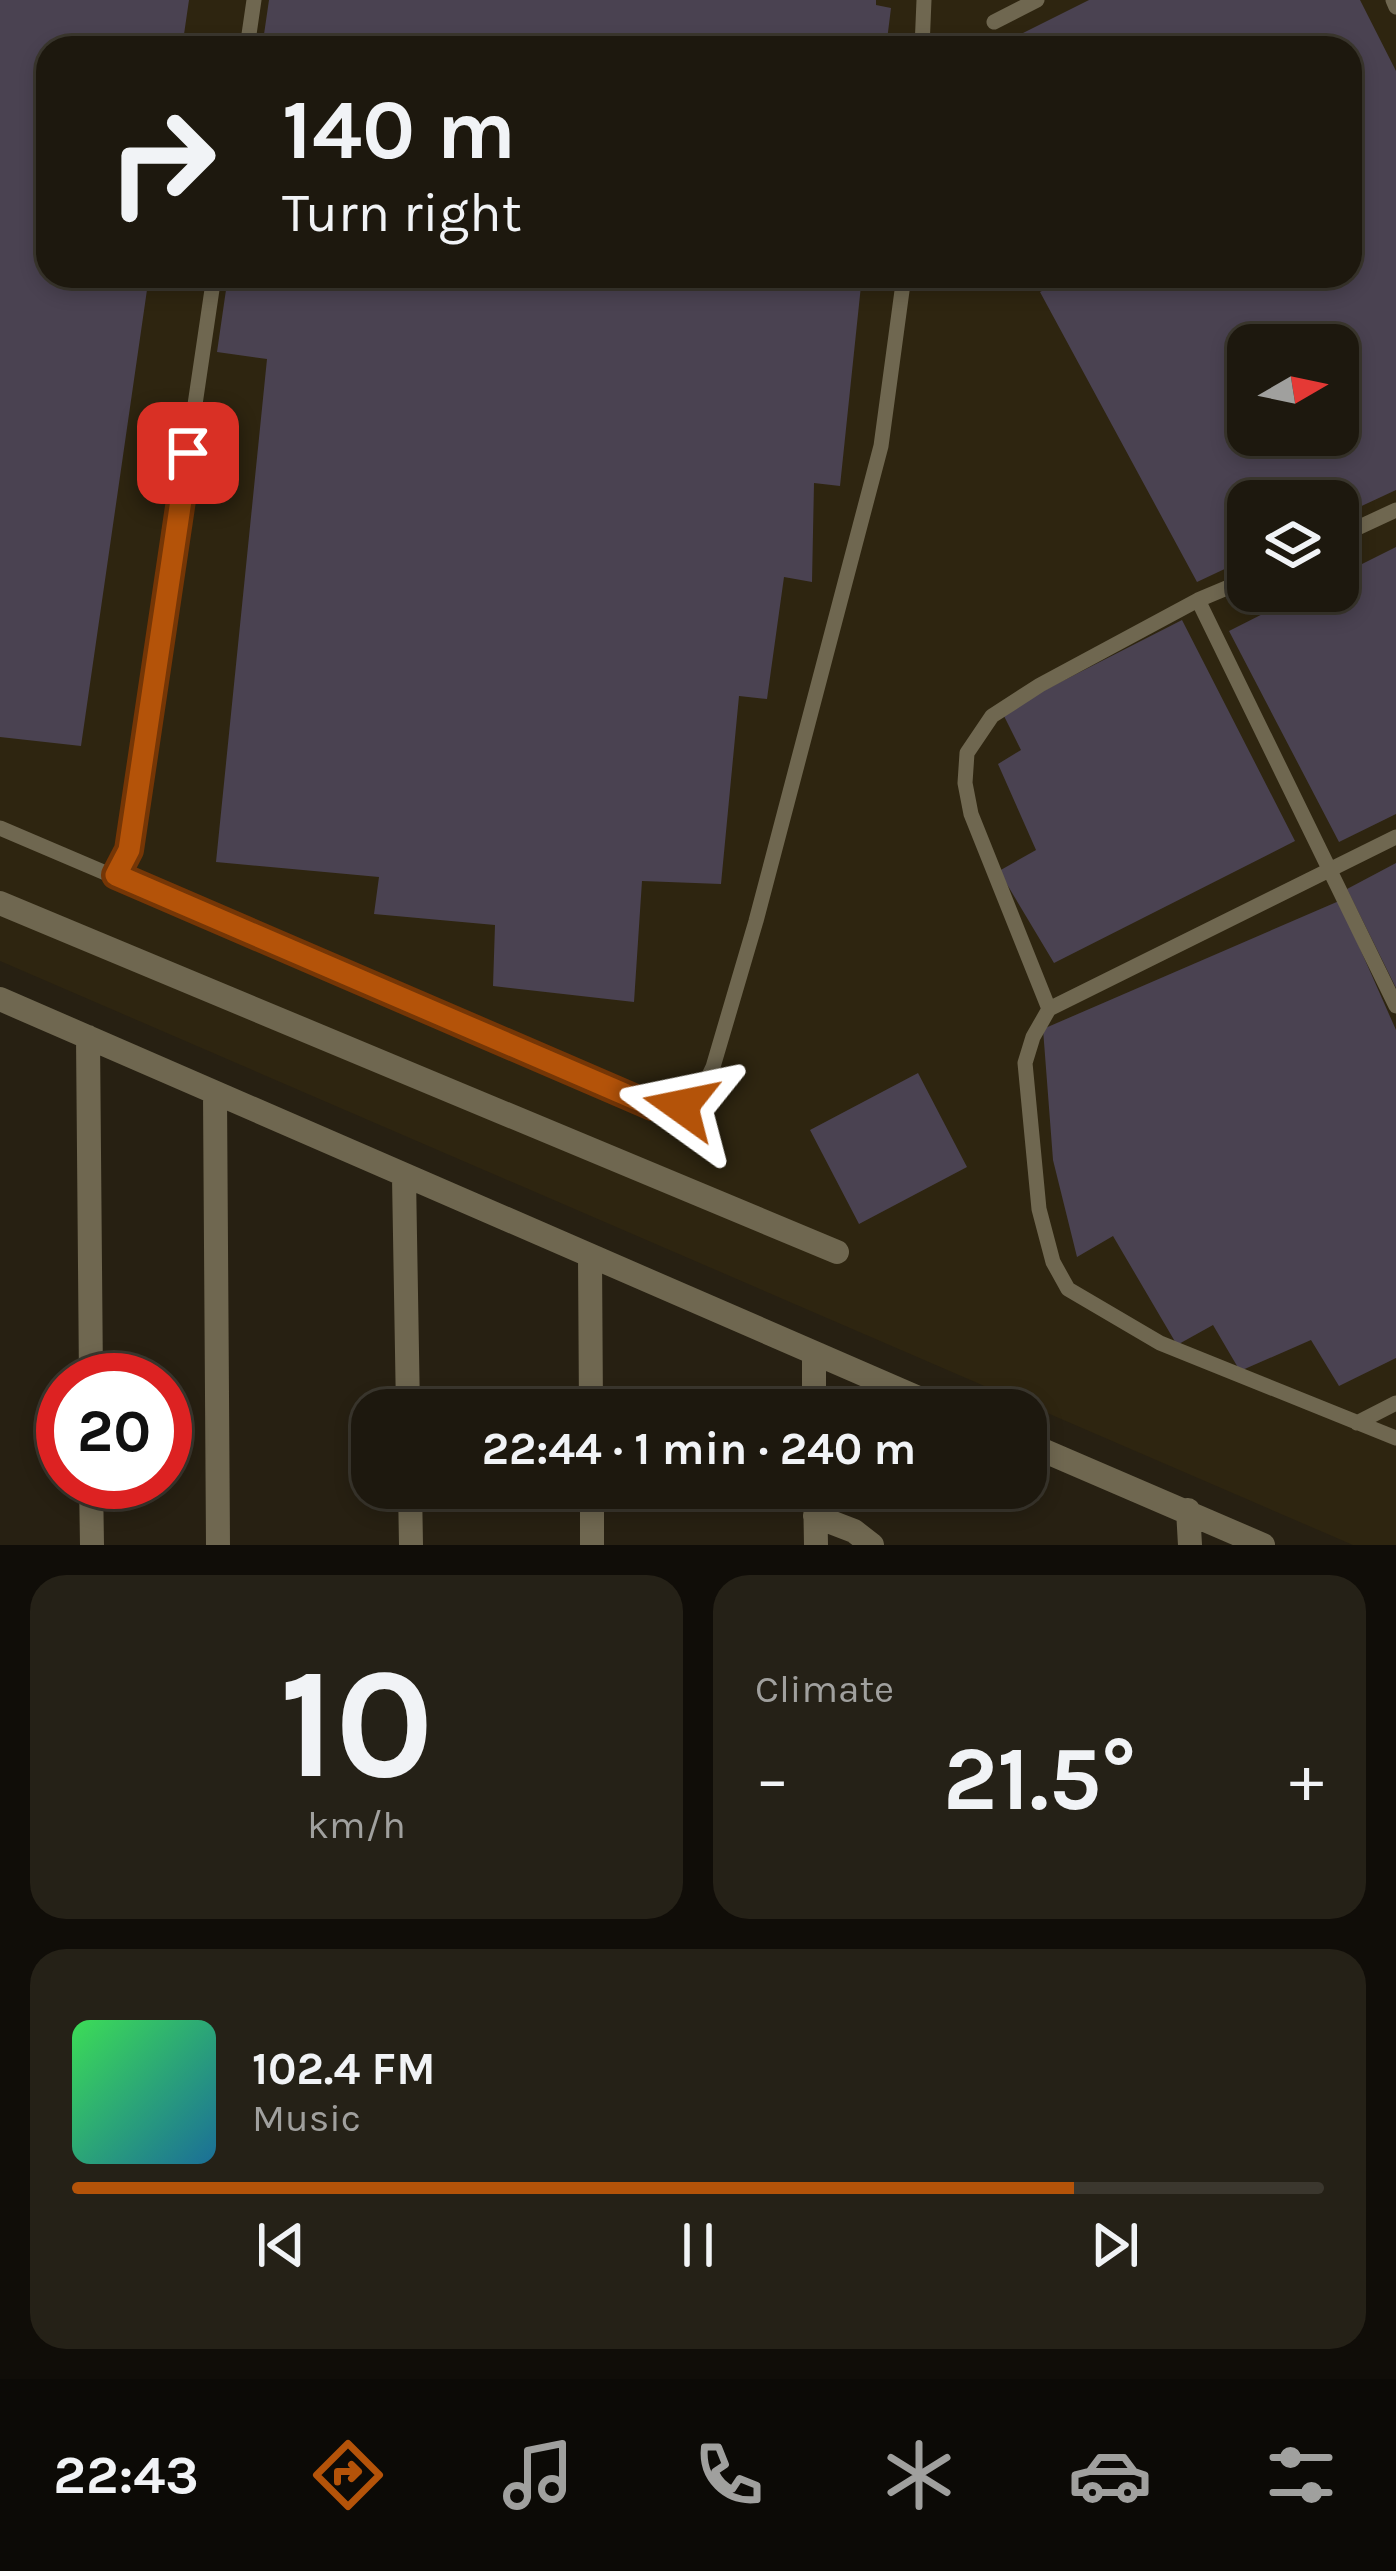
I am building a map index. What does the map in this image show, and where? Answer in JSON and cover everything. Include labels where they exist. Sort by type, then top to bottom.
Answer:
[{"type":"street","points":[[0,903],[838,1252]]},
{"type":"street","points":[[0,999],[896,1389]]},
{"type":"street","points":[[88,1037],[91,1353]]},
{"type":"street","points":[[215,1095],[218,1545]]},
{"type":"street","points":[[404,1177],[408,1389]]},
{"type":"street","points":[[590,1256],[591,1389]]},
{"type":"street","points":[[814,1354],[814,1389]]},
{"type":"street","points":[[1047,1452],[1263,1545]]},
{"type":"street","points":[[91,1509],[92,1545]]},
{"type":"street","points":[[410,1509],[411,1545]]},
{"type":"street","points":[[592,1509],[592,1545]]},
{"type":"street","points":[[815,1509],[816,1545]]},
{"type":"street","points":[[1188,1510],[1190,1545]]},
{"type":"street","points":[[815,1516],[872,1545]]},
{"type":"lane","points":[[250,36],[254,0]]},
{"type":"lane","points":[[922,36],[924,0]]},
{"type":"lane","points":[[994,22],[1037,0]]},
{"type":"lane","points":[[116,875],[129,850],[212,288]]},
{"type":"lane","points":[[0,828],[652,1106],[681,1106],[700,1094],[713,1066],[757,921],[881,446],[902,288]]},
{"type":"lane","points":[[1359,527],[1396,510]]},
{"type":"lane","points":[[1049,1009],[971,814],[965,783],[967,753],[992,716],[1040,685],[1227,588]]},
{"type":"lane","points":[[1198,600],[1396,1006]]},
{"type":"lane","points":[[1396,837],[1049,1009],[1025,1063],[1039,1209],[1053,1262],[1068,1289],[1160,1343],[1396,1438]]},
{"type":"lane","points":[[1357,1423],[1396,1402]]},
{"type":"shaded area","points":[[0,0],[1396,0],[1396,1545],[1353,1545],[1047,1413],[1047,1389],[992,1389],[0,961]]},
{"type":"building","points":[[0,0],[189,0],[184,36],[36,36],[36,288],[147,288],[81,746],[0,737]]},
{"type":"building","points":[[269,0],[876,0],[876,5],[891,8],[888,36],[264,36]]},
{"type":"building","points":[[1089,0],[1360,0],[1396,71],[1396,490],[1359,507],[1359,480],[1227,480],[1227,568],[1197,582],[1040,292],[1047,288],[1362,288],[1362,36],[1017,36]]},
{"type":"building","points":[[226,288],[861,288],[840,486],[814,483],[812,582],[784,577],[767,699],[739,696],[721,884],[642,881],[634,1002],[493,986],[495,925],[374,914],[379,877],[216,862],[267,359],[217,352]]},
{"type":"building","points":[[1396,547],[1396,814],[1339,842],[1229,631],[1267,612],[1359,612],[1359,566]]},
{"type":"building","points":[[1182,620],[1295,841],[1054,963],[999,871],[1036,850],[998,764],[1021,750],[1002,712]]},
{"type":"building","points":[[1396,863],[1396,988],[1347,889]]},
{"type":"building","points":[[1339,901],[1396,1030],[1396,1358],[1339,1386],[1311,1340],[1240,1371],[1213,1325],[1177,1345],[1113,1236],[1077,1257],[1053,1160],[1043,1029]]},
{"type":"building","points":[[918,1073],[967,1167],[859,1224],[810,1130]]},
{"type":"route","points":[[188,453],[129,850],[116,875],[652,1106],[681,1106]]}]
